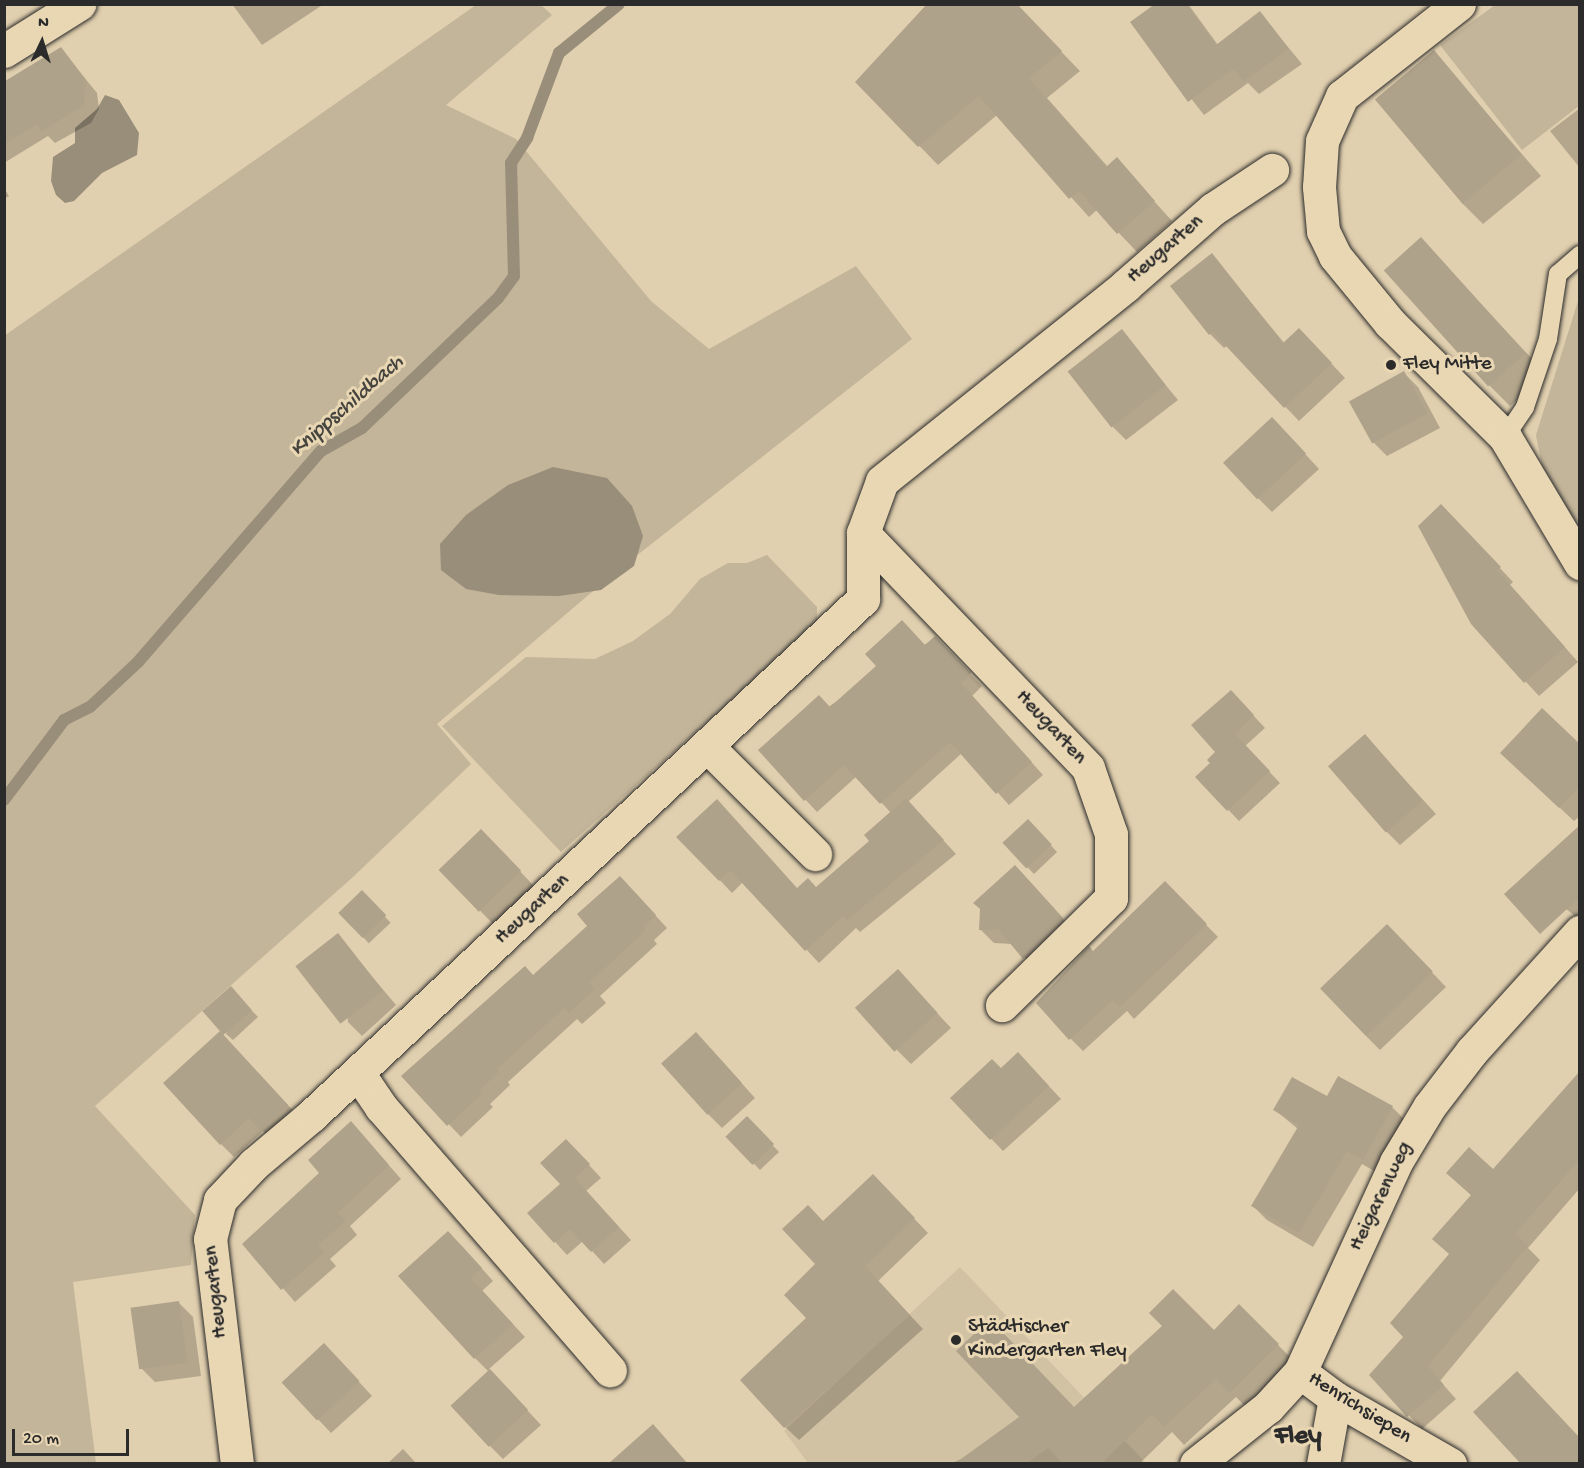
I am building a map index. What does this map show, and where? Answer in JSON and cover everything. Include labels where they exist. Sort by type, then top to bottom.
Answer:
[{"type":"street","points":[[4,51],[78,4]]},
{"type":"street","points":[[1459,4],[1342,96],[1322,141],[1319,187],[1323,231],[1335,256],[1390,323],[1505,437],[1580,563]]},
{"type":"street","name":"Heugarten","points":[[237,1464],[210,1239],[220,1200],[254,1164],[358,1072],[863,599],[863,533],[882,481],[1125,286],[1213,209],[1272,170]]},
{"type":"street","name":"Heugarten","points":[[863,533],[1088,768],[1111,834],[1111,898],[1002,1005]]},
{"type":"street","points":[[707,746],[815,854]]},
{"type":"street","name":"Heigarenweg","points":[[1196,1464],[1268,1407],[1300,1372],[1396,1162],[1429,1107],[1472,1051],[1580,932]]},
{"type":"street","points":[[358,1072],[381,1107],[610,1370]]},
{"type":"street","name":"Henrichsiepen","points":[[1300,1372],[1335,1398],[1450,1464]]},
{"type":"street","points":[[1323,1464],[1335,1398]]},
{"type":"lane","points":[[1505,437],[1525,407],[1548,339],[1558,274],[1580,255]]},
{"type":"shaded area","points":[[540,4],[552,15],[446,105],[516,139],[651,301],[709,349],[856,266],[912,339],[612,575],[437,724],[471,764],[353,877],[95,1106],[195,1215],[191,1265],[73,1282],[96,1463],[5,1463],[4,336],[476,5]]},
{"type":"shaded area","points":[[1495,5],[1579,5],[1579,106],[1522,150],[1440,45]]},
{"type":"shaded area","points":[[105,95],[119,100],[139,133],[137,155],[102,173],[74,201],[65,203],[56,195],[51,181],[53,157],[75,143],[75,128],[97,109]]},
{"type":"shaded area","points":[[1578,301],[1580,302],[1579,539],[1543,472],[1536,435]]},
{"type":"shaded area","points":[[553,467],[607,478],[632,506],[643,536],[634,566],[601,590],[559,596],[499,595],[466,589],[441,570],[440,544],[466,515],[508,485]]},
{"type":"shaded area","points":[[767,555],[817,607],[817,624],[561,852],[442,726],[526,657],[595,659],[633,641],[670,614],[700,579],[728,563],[747,563]]},
{"type":"shaded area","name":"Städtischer Kindergarten Fley","points":[[960,1267],[1146,1463],[808,1463],[784,1431]]},
{"type":"building","points":[[927,4],[1017,4],[1062,51],[1029,78],[1106,167],[1117,157],[1155,201],[1117,234],[1079,191],[1069,199],[979,96],[918,147],[855,82]]},
{"type":"building","points":[[1155,4],[1186,4],[1216,45],[1260,11],[1289,49],[1244,81],[1233,69],[1188,102],[1130,22]]},
{"type":"building","points":[[61,47],[86,80],[84,105],[41,132],[37,124],[4,144],[5,81]]},
{"type":"building","points":[[1434,50],[1521,154],[1462,204],[1375,99]]},
{"type":"building","points":[[1421,237],[1525,353],[1488,386],[1384,270]]},
{"type":"building","points":[[1212,253],[1283,343],[1299,328],[1332,363],[1284,408],[1213,332],[1209,335],[1170,286]]},
{"type":"building","points":[[1122,329],[1166,385],[1111,427],[1068,371]]},
{"type":"building","points":[[1404,371],[1427,413],[1372,444],[1349,402]]},
{"type":"building","points":[[1272,417],[1306,454],[1257,499],[1223,463]]},
{"type":"building","points":[[1441,504],[1501,567],[1497,570],[1565,647],[1524,683],[1471,624],[1418,526]]},
{"type":"building","points":[[902,620],[925,645],[935,636],[971,673],[961,683],[1032,762],[996,794],[950,742],[880,804],[844,765],[804,801],[758,750],[819,695],[830,707],[876,666],[865,654]]},
{"type":"building","points":[[1231,690],[1254,715],[1235,734],[1270,771],[1227,811],[1195,777],[1210,763],[1207,760],[1215,752],[1191,725]]},
{"type":"building","points":[[1542,708],[1580,744],[1580,787],[1559,808],[1500,753]]},
{"type":"building","points":[[1365,734],[1423,800],[1386,833],[1328,766]]},
{"type":"building","points":[[906,798],[944,840],[847,920],[843,916],[805,951],[730,870],[719,881],[676,837],[717,799],[797,888],[808,878],[816,887],[869,841],[864,835]]},
{"type":"building","points":[[1028,819],[1052,845],[1026,868],[1002,843]]},
{"type":"building","points":[[1580,825],[1580,897],[1540,934],[1504,894]]},
{"type":"building","points":[[481,829],[521,871],[479,912],[439,870]]},
{"type":"building","points":[[1015,865],[1063,918],[1023,959],[999,930],[979,930],[980,909],[973,903]]},
{"type":"building","points":[[620,876],[656,915],[643,927],[646,930],[589,983],[595,989],[569,1013],[564,1008],[497,1069],[499,1072],[479,1091],[482,1094],[447,1126],[401,1076],[525,966],[533,975],[587,926],[577,914]]},
{"type":"building","points":[[1165,881],[1207,924],[1120,1007],[1113,1000],[1069,1040],[1036,1003],[1089,946],[1093,951]]},
{"type":"building","points":[[362,890],[386,915],[363,938],[338,913]]},
{"type":"building","points":[[1387,924],[1433,971],[1366,1036],[1320,989]]},
{"type":"building","points":[[338,933],[383,991],[340,1024],[295,966]]},
{"type":"building","points":[[898,969],[937,1013],[894,1052],[855,1008]]},
{"type":"building","points":[[231,986],[252,1010],[223,1035],[202,1011]]},
{"type":"building","points":[[220,1031],[288,1105],[260,1130],[249,1118],[220,1145],[163,1083]]},
{"type":"building","points":[[696,1032],[742,1083],[707,1115],[661,1063]]},
{"type":"building","points":[[1018,1052],[1049,1086],[990,1140],[950,1098],[992,1059],[1001,1068]]},
{"type":"building","points":[[1580,1071],[1580,1159],[1515,1234],[1528,1246],[1428,1366],[1444,1385],[1407,1417],[1369,1375],[1403,1337],[1390,1323],[1449,1254],[1432,1239],[1471,1195],[1446,1173],[1469,1147],[1493,1169]]},
{"type":"building","points":[[1338,1076],[1393,1106],[1363,1160],[1347,1151],[1299,1233],[1251,1206],[1299,1125],[1273,1110],[1292,1077],[1327,1096]]},
{"type":"building","points":[[747,1116],[774,1144],[753,1165],[725,1137]]},
{"type":"building","points":[[351,1121],[389,1165],[338,1213],[346,1221],[318,1245],[324,1253],[281,1290],[242,1244],[319,1173],[308,1160]]},
{"type":"building","points":[[566,1139],[590,1164],[575,1178],[619,1227],[591,1252],[570,1229],[554,1243],[527,1213],[560,1184],[540,1163]]},
{"type":"building","points":[[873,1174],[915,1218],[865,1266],[910,1315],[784,1428],[740,1380],[806,1318],[784,1295],[815,1264],[782,1229],[808,1205],[823,1221]]},
{"type":"building","points":[[448,1231],[482,1268],[471,1278],[513,1324],[474,1359],[398,1276]]},
{"type":"building","points":[[1173,1289],[1214,1330],[1239,1304],[1279,1344],[1230,1393],[1216,1379],[1164,1427],[1152,1414],[1101,1464],[1063,1464],[1048,1448],[1026,1464],[954,1464],[1019,1417],[956,1351],[990,1319],[1074,1407],[1162,1326],[1149,1313]]},
{"type":"building","points":[[179,1301],[188,1362],[139,1369],[130,1308]]},
{"type":"building","points":[[324,1343],[359,1381],[317,1421],[282,1383]]},
{"type":"building","points":[[490,1369],[528,1410],[489,1447],[451,1406]]},
{"type":"building","points":[[1517,1371],[1580,1438],[1580,1464],[1521,1464],[1473,1412]]},
{"type":"building","points":[[653,1424],[688,1464],[608,1464]]},
{"type":"waterway","name":"Knippschildbach","points":[[4,800],[64,720],[90,707],[138,662],[321,451],[362,428],[498,298],[514,276],[511,163],[527,138],[559,53],[619,4]]},
{"type":"place","name":"Fley Mitte","points":[[1391,365]]},
{"type":"place","name":"Städtischer Kindergarten Fley","points":[[956,1340]]},
{"type":"district","name":"Fley","points":[[1298,1438]]}]
